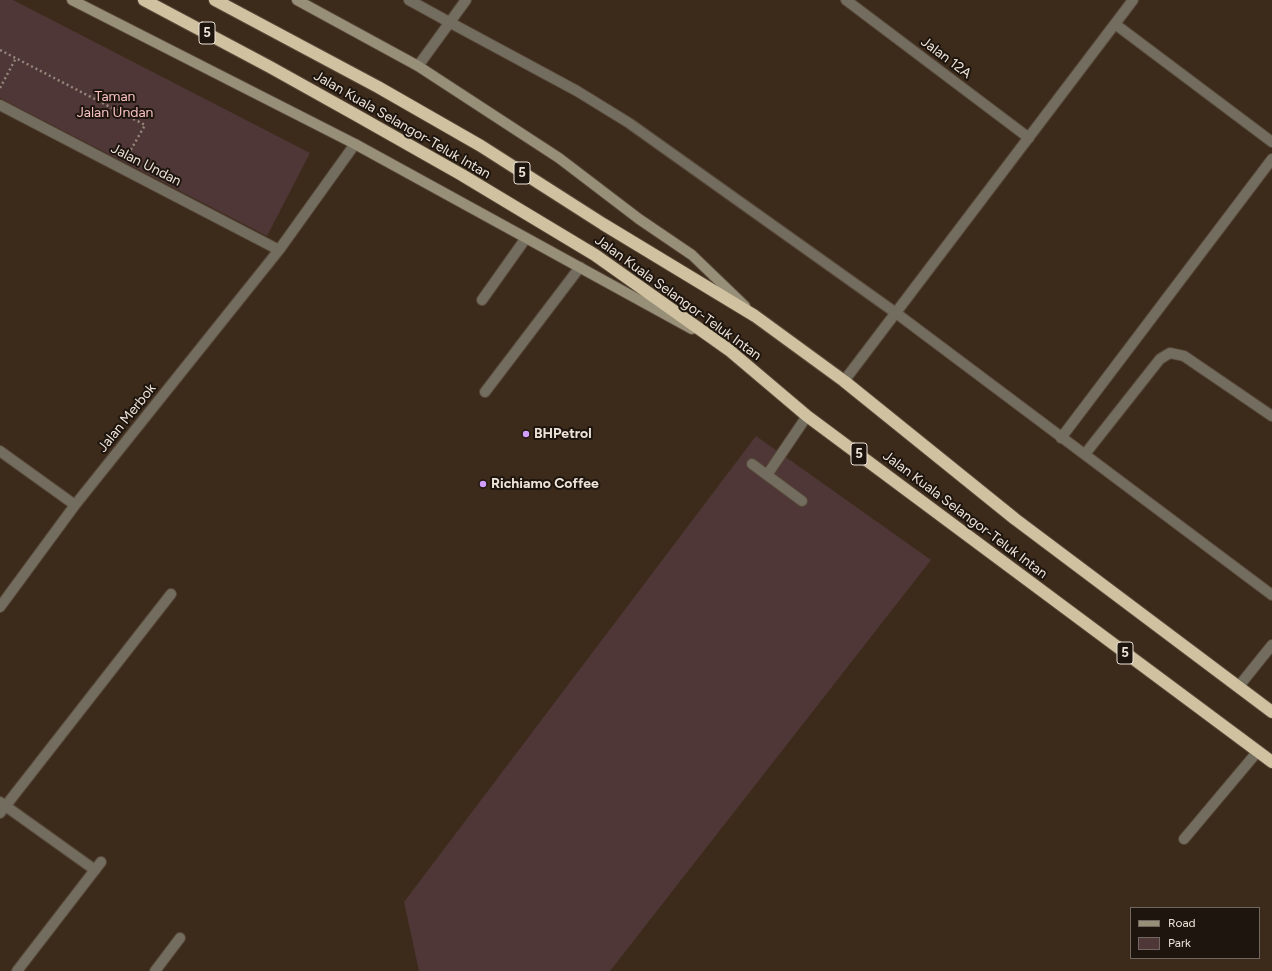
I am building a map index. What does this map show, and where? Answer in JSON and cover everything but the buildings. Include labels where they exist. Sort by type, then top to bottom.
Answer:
[{"type":"highway","name":"Jalan Kuala Selangor-Teluk Intan","points":[[144,0],[270,67],[462,175],[595,255],[729,350],[807,416],[1272,762]]},
{"type":"highway","name":"Jalan Kuala Selangor-Teluk Intan","points":[[215,0],[378,87],[481,146],[603,224],[755,316],[844,381],[1015,519],[1272,712]]},
{"type":"street","points":[[72,0],[355,144],[729,350]]},
{"type":"street","points":[[297,0],[418,66],[560,158],[639,219],[692,255],[755,316]]},
{"type":"street","points":[[410,0],[577,91],[629,123],[896,313],[1272,595]]},
{"type":"street","points":[[418,66],[466,0]]},
{"type":"street","name":"Jalan 12A","points":[[846,0],[1029,138]]},
{"type":"street","points":[[844,381],[1134,0]]},
{"type":"street","points":[[1115,24],[1272,142]]},
{"type":"street","name":"Jalan Undan","points":[[0,105],[279,250]]},
{"type":"street","name":"Jalan Merbok","points":[[0,606],[75,505],[279,250],[355,144]]},
{"type":"street","points":[[1061,438],[1272,159]]},
{"type":"street","points":[[482,300],[526,238]]},
{"type":"street","points":[[485,392],[580,267]]},
{"type":"street","points":[[1085,454],[1160,359],[1170,353],[1184,356],[1272,416]]},
{"type":"street","points":[[767,475],[807,416]]},
{"type":"street","points":[[0,451],[75,505]]},
{"type":"street","points":[[752,464],[802,501]]},
{"type":"street","points":[[94,870],[2,807],[171,594]]},
{"type":"street","points":[[1239,686],[1272,644]]},
{"type":"street","points":[[1184,838],[1258,751]]},
{"type":"street","points":[[17,971],[101,862]]},
{"type":"street","points":[[155,971],[180,938]]},
{"type":"path","points":[[0,50],[145,125],[121,167]]},
{"type":"path","points":[[0,88],[16,58]]},
{"type":"green space","name":"Taman Jalan Undan","points":[[0,0],[13,0],[310,153],[267,236],[0,98]]},
{"type":"green space","points":[[756,436],[931,560],[610,971],[419,971],[404,902]]},
{"type":"place","name":"BHPetrol","points":[[526,434]]},
{"type":"place","name":"Richiamo Coffee","points":[[483,484]]}]
